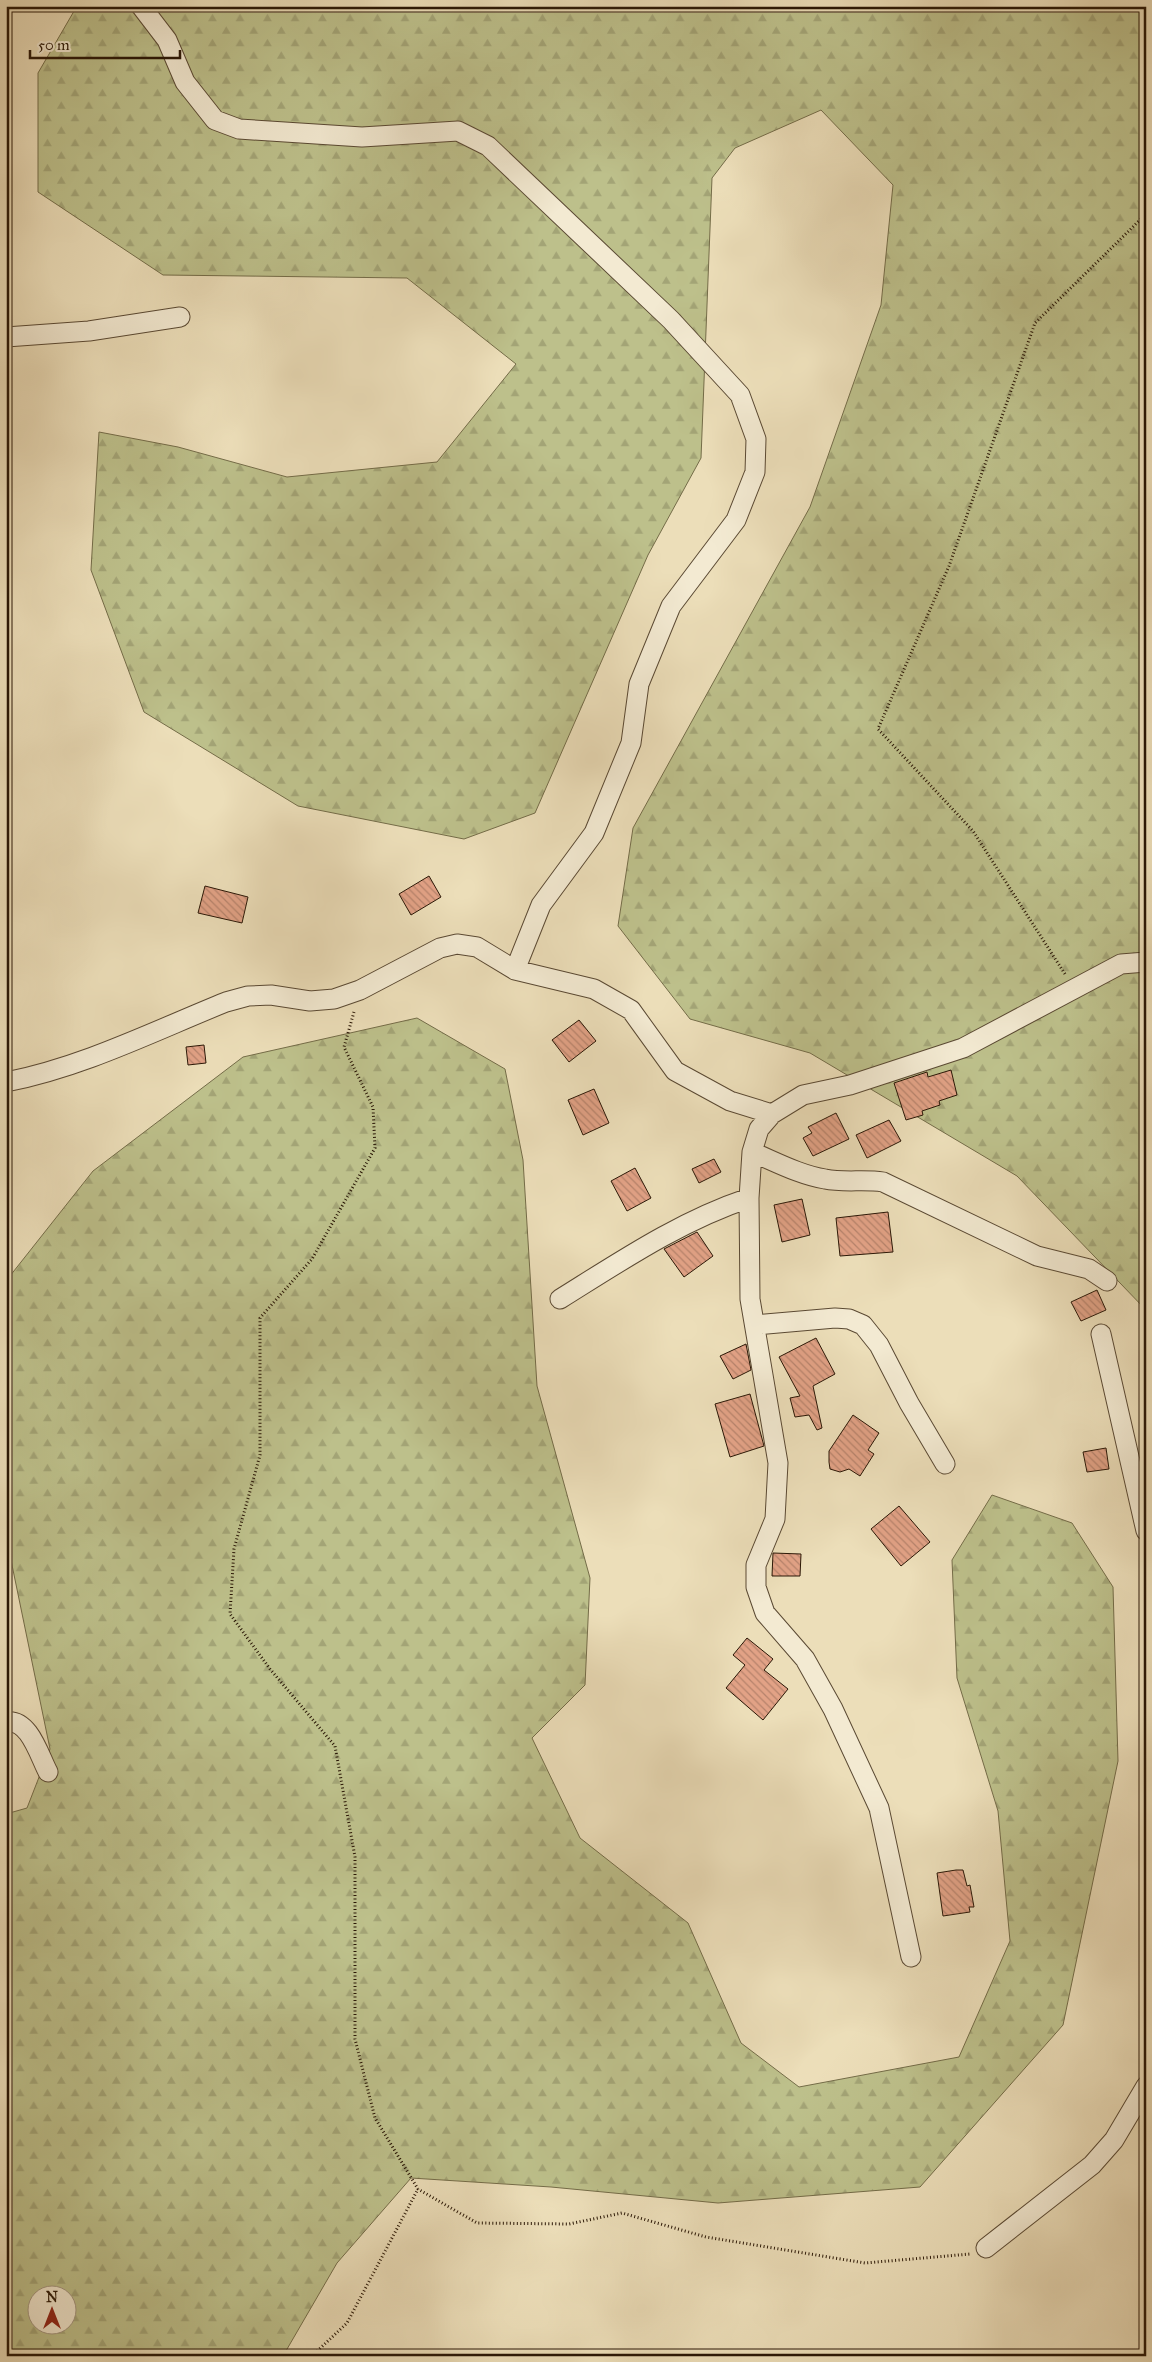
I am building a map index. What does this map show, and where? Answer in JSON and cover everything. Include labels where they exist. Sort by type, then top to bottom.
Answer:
[{"type":"street","points":[[141,6],[167,40],[186,82],[215,120],[238,129],[362,137],[458,131],[488,146],[671,320],[740,395],[756,439],[755,472],[736,520],[671,606],[639,684],[631,743],[594,833],[541,905],[515,970]]},
{"type":"street","points":[[6,337],[89,331],[180,317]]},
{"type":"street","points":[[6,1082],[37,1076],[84,1060],[226,1002],[248,996],[271,995],[310,1001],[334,999],[360,990],[440,948],[457,944],[477,946],[515,970],[594,989],[631,1010],[675,1071],[730,1100],[772,1114]]},
{"type":"street","points":[[911,1957],[878,1808],[833,1709],[805,1660],[765,1613],[756,1587],[756,1565],[775,1519],[778,1463],[750,1299],[749,1198],[752,1152],[759,1130],[772,1114],[803,1095],[850,1085],[963,1048],[1074,987],[1121,964],[1146,962]]},
{"type":"street","points":[[752,1152],[804,1174],[826,1179],[865,1179],[883,1182],[1037,1256],[1089,1268],[1107,1281]]},
{"type":"street","points":[[560,1300],[682,1224],[715,1209],[749,1198]]},
{"type":"street","points":[[755,1326],[835,1318],[849,1320],[863,1326],[880,1345],[909,1403],[945,1464]]},
{"type":"street","points":[[1101,1334],[1146,1531]]},
{"type":"street","points":[[6,1722],[16,1722],[24,1727],[48,1772]]},
{"type":"street","points":[[986,2248],[1092,2164],[1114,2140],[1146,2086]]},
{"type":"path","points":[[1074,987],[973,831],[878,729],[949,566],[1035,323],[1146,214]]},
{"type":"path","points":[[360,990],[344,1047],[373,1106],[375,1148],[312,1259],[260,1318],[260,1455],[234,1549],[230,1614],[270,1670],[335,1746],[355,1857],[355,2039],[375,2118],[418,2189],[477,2223],[569,2224],[622,2213],[706,2237],[865,2263],[965,2256],[986,2248]]},
{"type":"path","points":[[312,2356],[347,2323],[418,2189]]},
{"type":"green space","points":[[77,6],[1146,6],[1146,1310],[1017,1176],[810,1053],[690,1019],[618,926],[633,828],[810,507],[881,305],[893,185],[821,110],[735,148],[712,178],[701,458],[648,555],[535,813],[464,839],[298,806],[144,712],[91,570],[99,432],[178,447],[287,477],[437,462],[516,364],[407,278],[163,275],[38,192],[38,73]]},
{"type":"green space","points":[[417,1018],[505,1069],[523,1160],[537,1386],[590,1578],[585,1685],[532,1738],[580,1838],[688,1923],[741,2043],[799,2087],[959,2057],[1010,1941],[998,1811],[957,1678],[952,1560],[992,1495],[1072,1523],[1113,1587],[1118,1761],[1063,2025],[920,2187],[718,2203],[551,2187],[411,2178],[337,2263],[283,2356],[6,2356],[6,1814],[27,1808],[50,1749],[6,1536],[6,1281],[93,1171],[243,1057]]},
{"type":"green space","points":[[700,2354],[723,2356],[555,2356]]},
{"type":"building","points":[[429,876],[441,897],[411,915],[399,894]]},
{"type":"building","points":[[205,886],[248,897],[242,923],[198,913]]},
{"type":"building","points":[[579,1020],[596,1041],[569,1062],[552,1040]]},
{"type":"building","points":[[204,1045],[206,1063],[188,1065],[186,1047]]},
{"type":"building","points":[[951,1070],[957,1095],[939,1101],[940,1105],[922,1111],[923,1115],[906,1120],[894,1083],[927,1072],[928,1077]]},
{"type":"building","points":[[594,1089],[609,1123],[583,1135],[568,1100]]},
{"type":"building","points":[[836,1113],[849,1139],[813,1156],[803,1138],[812,1133],[808,1127]]},
{"type":"building","points":[[889,1120],[901,1141],[867,1158],[856,1135]]},
{"type":"building","points":[[714,1159],[721,1172],[699,1183],[692,1169]]},
{"type":"building","points":[[635,1168],[651,1198],[627,1211],[611,1181]]},
{"type":"building","points":[[802,1199],[810,1235],[782,1242],[774,1205]]},
{"type":"building","points":[[888,1212],[893,1252],[840,1256],[836,1218]]},
{"type":"building","points":[[697,1232],[713,1256],[684,1277],[664,1249]]},
{"type":"building","points":[[1097,1290],[1106,1310],[1081,1321],[1071,1302]]},
{"type":"building","points":[[816,1338],[835,1374],[813,1386],[822,1428],[817,1430],[809,1415],[795,1417],[790,1398],[800,1396],[779,1357]]},
{"type":"building","points":[[746,1344],[751,1370],[733,1379],[720,1356]]},
{"type":"building","points":[[750,1394],[764,1446],[730,1457],[715,1404]]},
{"type":"building","points":[[853,1415],[879,1433],[868,1450],[874,1454],[860,1476],[849,1469],[840,1472],[830,1469],[829,1462],[829,1451]]},
{"type":"building","points":[[1106,1448],[1109,1469],[1087,1472],[1083,1452]]},
{"type":"building","points":[[899,1506],[930,1542],[901,1566],[871,1529]]},
{"type":"building","points":[[773,1553],[801,1554],[800,1576],[772,1576]]},
{"type":"building","points":[[747,1638],[773,1659],[764,1670],[788,1689],[763,1720],[726,1688],[745,1665],[733,1655]]},
{"type":"building","points":[[963,1870],[967,1886],[970,1885],[974,1907],[969,1907],[970,1912],[943,1916],[937,1873]]}]
